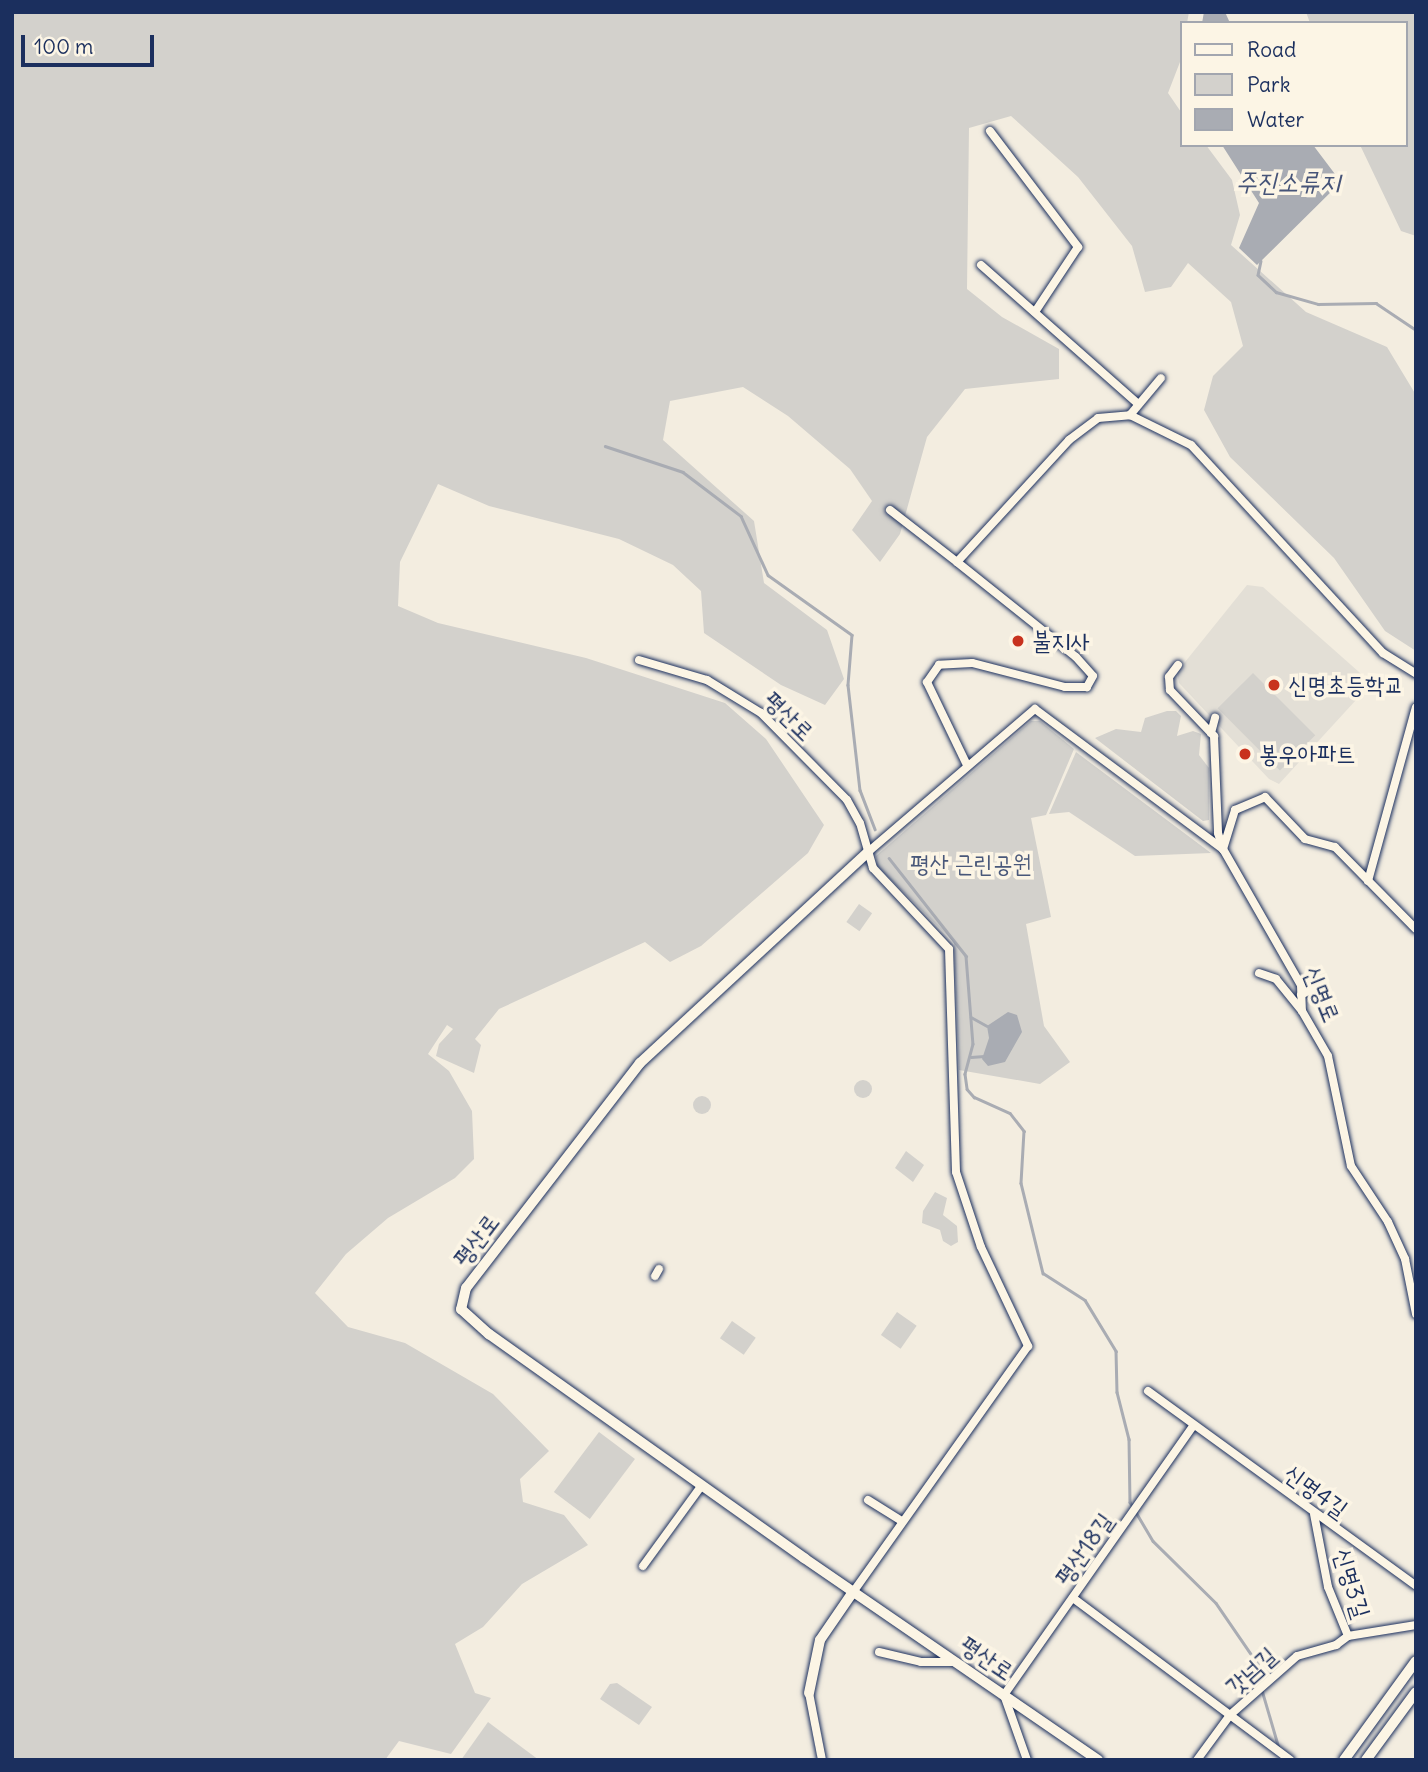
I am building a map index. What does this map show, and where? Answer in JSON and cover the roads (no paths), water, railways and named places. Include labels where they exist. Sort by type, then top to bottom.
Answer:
[{"type":"main road","points":[[1344,1760],[1416,1661]]},
{"type":"main road","points":[[1366,1760],[1416,1692]]},
{"type":"street","points":[[989,131],[1078,247],[1035,312]]},
{"type":"street","points":[[981,265],[1137,403]]},
{"type":"street","points":[[1130,415],[1137,403],[1161,378]]},
{"type":"street","points":[[957,562],[1069,440],[1098,418],[1130,415],[1191,445],[1382,653],[1416,674]]},
{"type":"street","points":[[890,510],[1076,657],[1093,676],[1087,687],[1065,687],[972,663],[939,665],[927,682],[967,765]]},
{"type":"street","name":"평산로","points":[[639,660],[707,680],[761,713],[847,800],[860,823],[873,868],[949,949],[956,1172],[981,1247],[1028,1346],[901,1521],[820,1640],[809,1693],[822,1760]]},
{"type":"street","points":[[1178,665],[1169,677],[1170,690],[1211,733]]},
{"type":"street","points":[[1368,881],[1416,707]]},
{"type":"street","points":[[868,852],[1035,709],[1223,849],[1235,810],[1265,797],[1304,839],[1335,848],[1416,929]]},
{"type":"street","name":"신명로","points":[[1214,718],[1211,733],[1223,849],[1301,985],[1302,1011],[1328,1056],[1351,1166],[1388,1222],[1405,1259],[1416,1314]]},
{"type":"street","name":"평산로","points":[[868,852],[639,1063],[460,1299],[467,1317],[853,1592],[1098,1760]]},
{"type":"street","points":[[1259,973],[1276,979],[1302,1011]]},
{"type":"street","points":[[1301,995],[1313,988]]},
{"type":"street","name":"신명4길","points":[[1148,1391],[1416,1586]]},
{"type":"street","name":"평산18길","points":[[1004,1695],[1194,1425]]},
{"type":"street","points":[[643,1566],[702,1485]]},
{"type":"street","points":[[867,1500],[901,1521]]},
{"type":"street","name":"신명3길","points":[[1314,1514],[1328,1587],[1348,1636],[1416,1625]]},
{"type":"street","points":[[1073,1598],[1289,1759]]},
{"type":"street","name":"갓넘길","points":[[1197,1760],[1230,1715],[1297,1656],[1336,1645],[1348,1636]]},
{"type":"street","points":[[879,1652],[921,1662],[956,1662]]},
{"type":"street","points":[[1004,1695],[1027,1760]]},
{"type":"street","points":[[1078,1760],[1084,1750]]},
{"type":"water","points":[[1204,12],[1225,12],[1229,21],[1202,21]]},
{"type":"water","name":"주진소류지","points":[[1223,147],[1315,147],[1341,182],[1257,265],[1239,248],[1259,203]]},
{"type":"water","points":[[1008,1012],[1017,1015],[1022,1032],[1005,1062],[988,1066],[982,1059],[989,1038],[987,1026]]},
{"type":"waterway","points":[[1261,261],[1258,275],[1276,292],[1318,304],[1376,303],[1416,330]]},
{"type":"waterway","points":[[605,446],[683,472],[741,516],[768,575],[852,635],[848,685],[860,790],[875,829]]},
{"type":"waterway","points":[[889,858],[966,956],[973,1044],[965,1074],[967,1089],[974,1097],[1010,1113],[1024,1131],[1021,1183],[1043,1273],[1085,1300],[1116,1351],[1117,1392],[1129,1439],[1130,1502],[1153,1541],[1216,1603],[1258,1664],[1261,1684]]},
{"type":"waterway","points":[[971,1017],[987,1026]]},
{"type":"waterway","points":[[971,1057],[984,1056]]},
{"type":"waterway","points":[[1262,1690],[1279,1748]]},
{"type":"place","name":"불지사","points":[[1018,641]]},
{"type":"place","name":"신명초등학교","points":[[1274,685]]},
{"type":"place","name":"봉우아파트","points":[[1245,754]]},
{"type":"park label","name":"평산 근린공원","points":[[971,864]]}]
